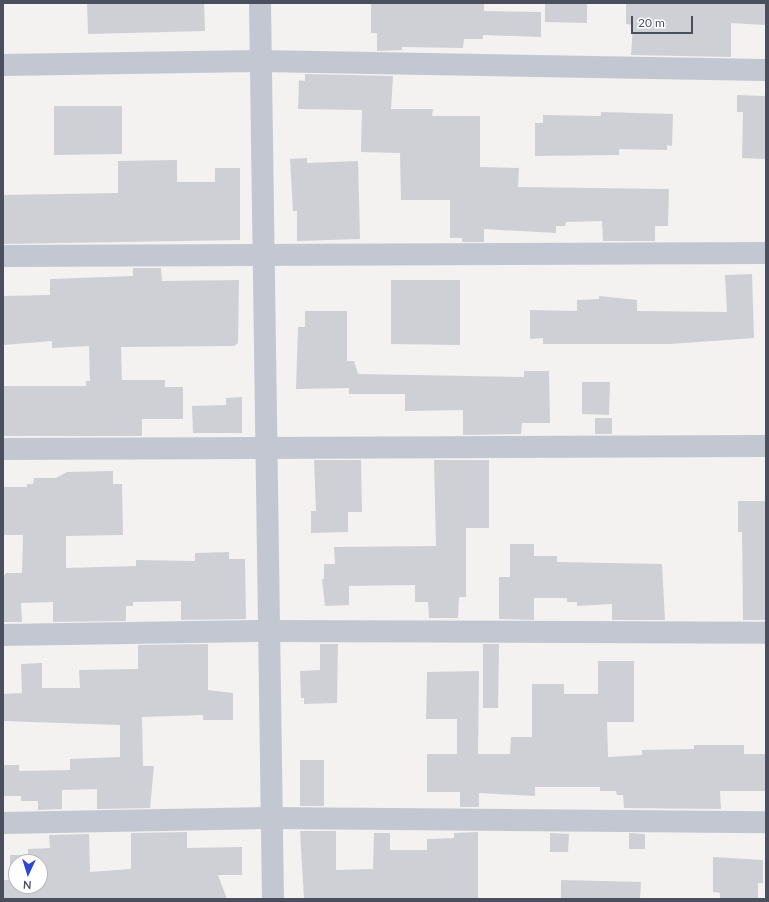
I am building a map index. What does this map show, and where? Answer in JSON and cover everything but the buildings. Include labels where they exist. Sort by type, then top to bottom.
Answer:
[{"type":"street","points":[[260,3],[268,446],[270,818],[273,899]]},
{"type":"street","points":[[3,65],[261,61],[766,70]]},
{"type":"street","points":[[3,256],[264,253],[766,253]]},
{"type":"street","points":[[3,449],[268,446],[766,446]]},
{"type":"street","points":[[3,636],[270,631],[766,633]]},
{"type":"street","points":[[3,823],[270,818],[766,822]]}]
